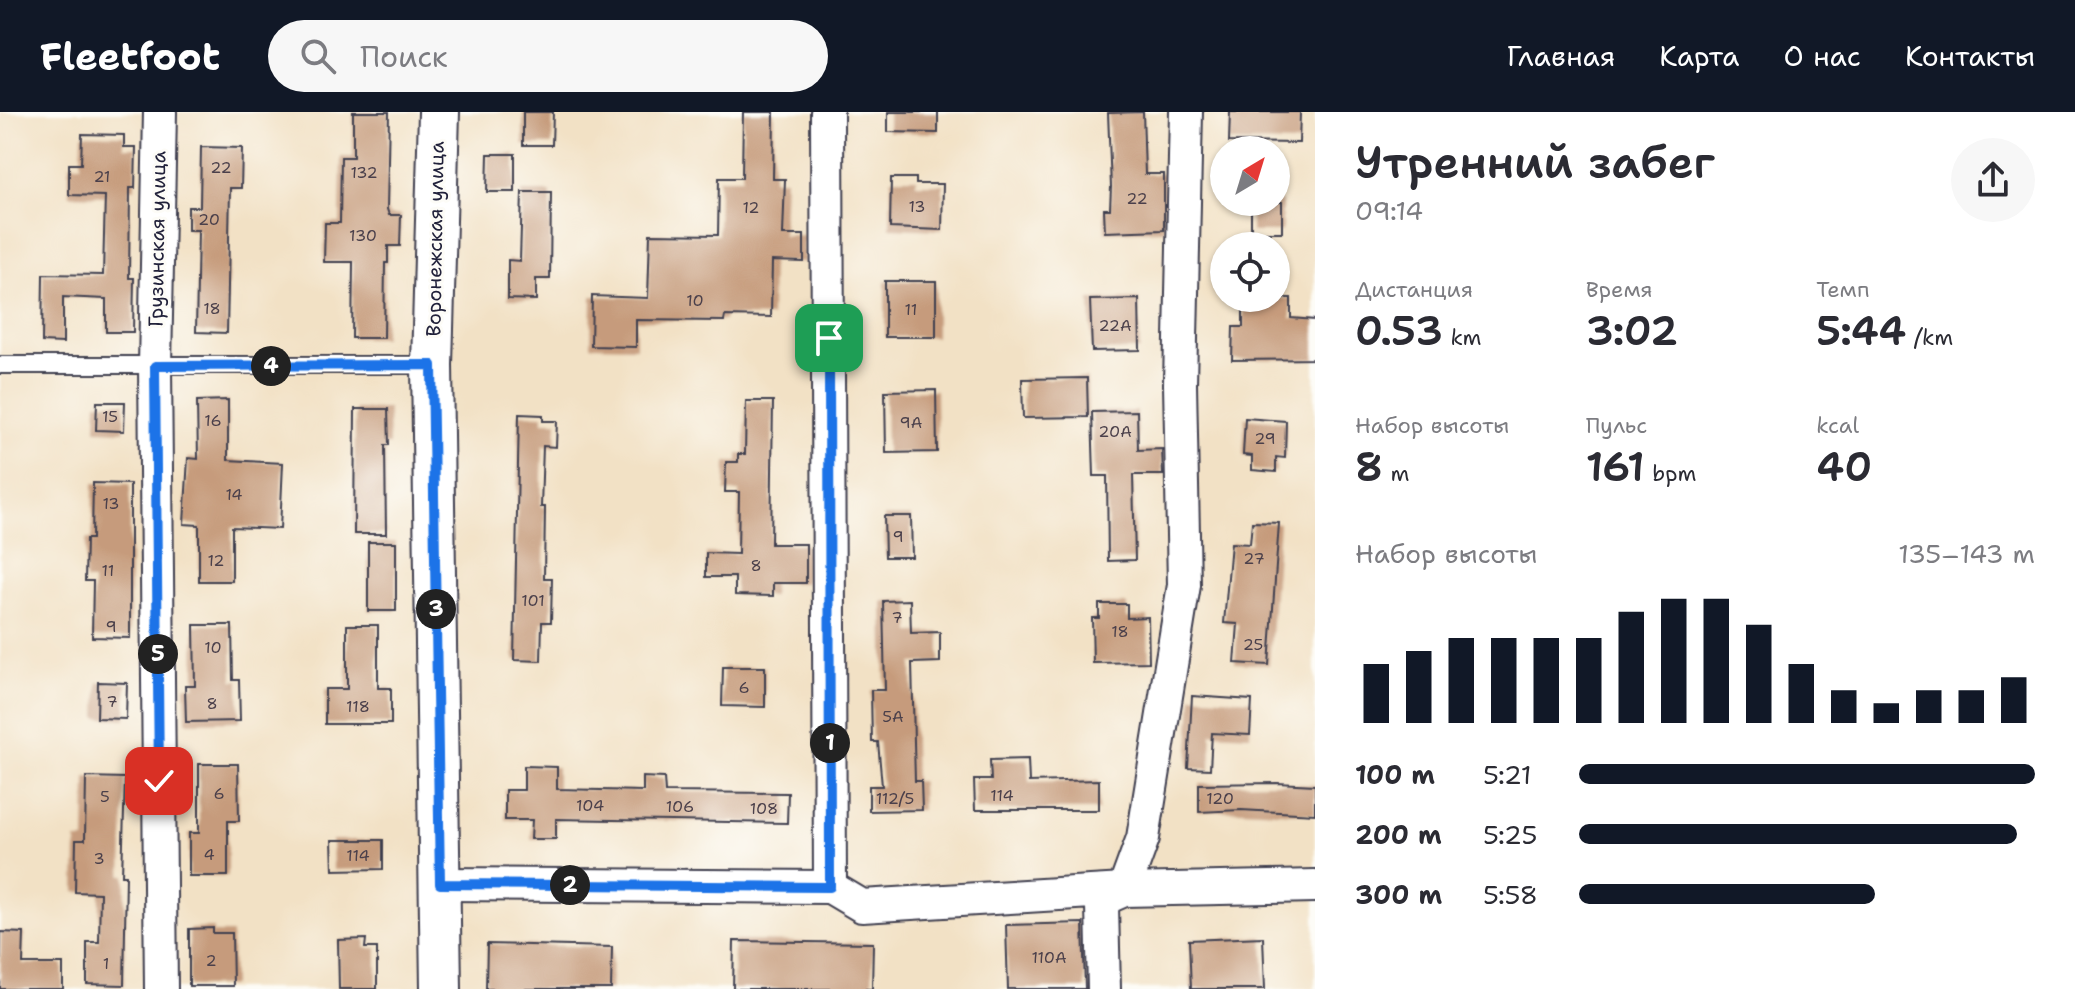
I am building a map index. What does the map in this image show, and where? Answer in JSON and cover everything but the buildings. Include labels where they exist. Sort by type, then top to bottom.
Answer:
[{"type":"street","name":"Грузинская улица","points":[[160,112],[155,366],[161,989]]},
{"type":"street","name":"Воронежская улица","points":[[439,112],[432,365],[441,989]]},
{"type":"street","points":[[827,112],[830,887]]},
{"type":"street","points":[[1104,989],[1102,906],[1108,897],[1124,890],[1143,838],[1184,585],[1180,384],[1186,112]]},
{"type":"street","points":[[440,884],[830,887],[862,906],[1124,890],[1315,886]]},
{"type":"lane","points":[[0,365],[432,365]]},
{"type":"route","points":[[159,781],[155,366],[432,365],[440,884],[830,887],[829,338]]}]
